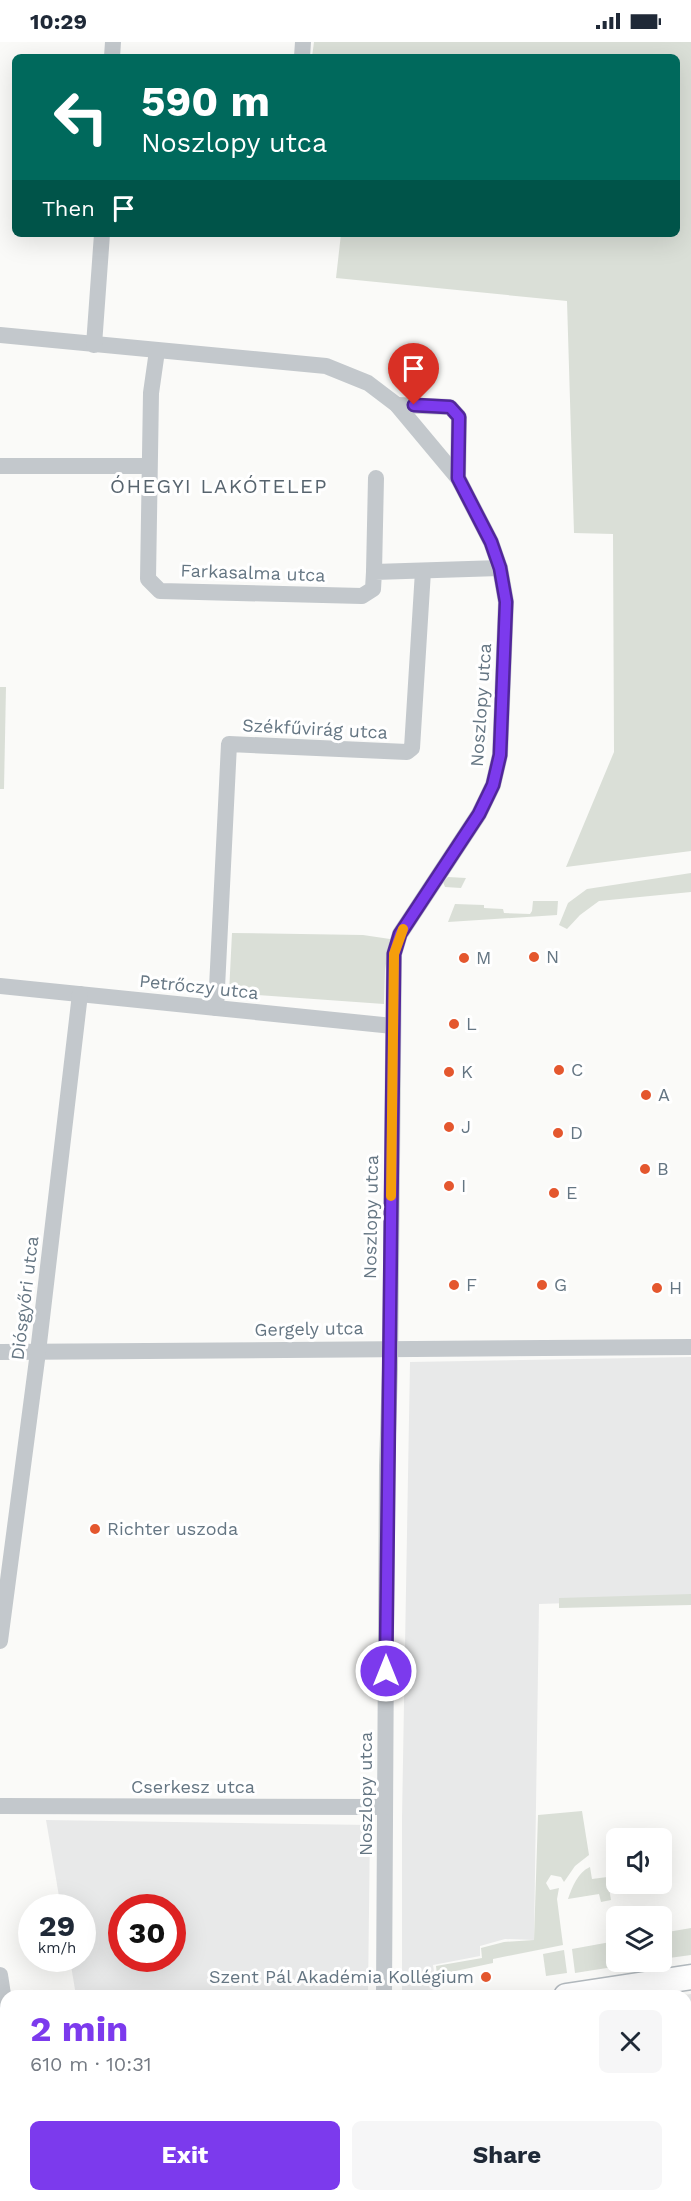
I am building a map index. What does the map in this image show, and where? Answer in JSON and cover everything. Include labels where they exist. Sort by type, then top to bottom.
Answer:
[{"type":"street","points":[[94,345],[102,237]]},
{"type":"street","name":"Noszlopy utca","points":[[0,335],[326,366],[368,383],[397,405],[458,478],[491,542],[500,568],[506,602],[500,755],[493,785],[479,814],[400,934],[394,954],[387,1466],[384,1990]]},
{"type":"street","name":"Farkasalma utca","points":[[157,351],[152,393],[149,466],[148,579],[160,591],[362,596],[373,589],[374,572]]},
{"type":"street","name":"Noszlopy utca","points":[[397,405],[450,407],[459,417],[458,478]]},
{"type":"street","points":[[0,466],[149,466]]},
{"type":"street","points":[[376,478],[374,572],[500,568]]},
{"type":"street","name":"Székfűvirág utca","points":[[216,1008],[229,744],[407,752],[412,748],[423,571]]},
{"type":"street","name":"Petrőczy utca","points":[[0,986],[393,1026]]},
{"type":"street","name":"Diósgyőri utca","points":[[0,1641],[38,1352],[80,994]]},
{"type":"street","name":"Gergely utca","points":[[0,1352],[691,1347]]},
{"type":"street","name":"Cserkesz utca","points":[[0,1806],[385,1807]]},
{"type":"street","points":[[0,1974],[2,1990]]},
{"type":"street","points":[[605,1990],[691,1977]]},
{"type":"shaded area","points":[[314,42],[691,42],[691,851],[566,867],[614,752],[613,534],[574,533],[567,301],[336,278],[341,237],[680,237],[680,54],[312,54]]},
{"type":"shaded area","points":[[0,687],[6,687],[4,789],[0,789]]},
{"type":"shaded area","points":[[691,873],[691,892],[599,901],[580,915],[567,929],[559,925],[568,903],[587,889]]},
{"type":"shaded area","points":[[448,877],[466,878],[461,888],[445,887],[443,882]]},
{"type":"shaded area","points":[[533,901],[558,901],[557,915],[448,922],[455,904],[484,905],[484,908],[503,909],[504,913],[530,914]]},
{"type":"shaded area","points":[[232,933],[363,935],[390,939],[385,970],[384,1004],[229,993]]},
{"type":"shaded area","points":[[691,1357],[691,1599],[539,1604],[534,1940],[505,1939],[480,1946],[480,1956],[433,1965],[437,1990],[402,1990],[402,1818],[410,1362]]},
{"type":"shaded area","points":[[691,1594],[691,1605],[559,1608],[559,1598]]},
{"type":"shaded area","points":[[582,1811],[589,1855],[575,1866],[564,1882],[561,1877],[551,1875],[546,1883],[550,1890],[559,1888],[557,1899],[563,1945],[493,1959],[493,1963],[437,1975],[436,1966],[482,1958],[481,1948],[504,1942],[534,1940],[538,1815]]},
{"type":"shaded area","points":[[46,1820],[370,1825],[368,1990],[75,1990],[72,1972],[96,1972],[96,1894],[59,1894]]},
{"type":"shaded area","points":[[590,1867],[592,1879],[606,1877],[606,1894],[610,1894],[611,1900],[601,1902],[599,1894],[568,1899],[579,1876]]},
{"type":"shaded area","points":[[691,1928],[691,1955],[672,1958],[672,1931]]},
{"type":"shaded area","points":[[606,1943],[606,1968],[575,1973],[572,1949]]},
{"type":"shaded area","points":[[564,1950],[567,1973],[546,1976],[543,1954]]},
{"type":"slow traffic","points":[[391,1196],[394,954],[395,945],[403,929]]},
{"type":"place","name":"N","points":[[534,957]]},
{"type":"place","name":"M","points":[[464,958]]},
{"type":"place","name":"L","points":[[454,1024]]},
{"type":"place","name":"C","points":[[559,1070]]},
{"type":"place","name":"K","points":[[449,1072]]},
{"type":"place","name":"A","points":[[646,1095]]},
{"type":"place","name":"J","points":[[449,1127]]},
{"type":"place","name":"D","points":[[558,1133]]},
{"type":"place","name":"B","points":[[645,1169]]},
{"type":"place","name":"I","points":[[449,1186]]},
{"type":"place","name":"E","points":[[554,1193]]},
{"type":"place","name":"F","points":[[454,1285]]},
{"type":"place","name":"G","points":[[542,1285]]},
{"type":"place","name":"H","points":[[657,1288]]},
{"type":"place","name":"Richter uszoda","points":[[95,1529]]},
{"type":"place","name":"Szent Pál Akadémia Kollégium","points":[[486,1977]]},
{"type":"district","name":"ÓHEGYI LAKÓTELEP","points":[[219,486]]},
{"type":"route","points":[[386,1671],[395,945],[479,814],[493,785],[500,755],[506,602],[500,568],[491,542],[458,478],[459,417],[450,407],[414,405]]}]
